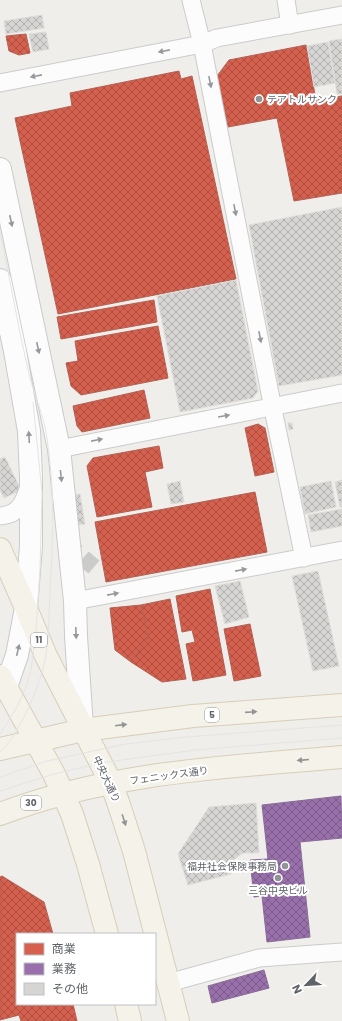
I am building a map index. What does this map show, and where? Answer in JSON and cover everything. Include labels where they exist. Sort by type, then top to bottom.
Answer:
[{"type":"main road","name":"中央大通り","points":[[0,549],[46,656],[111,783],[134,851],[155,933]]},
{"type":"main road","points":[[2,689],[35,740],[63,793],[72,814],[88,864],[107,933]]},
{"type":"main road","name":"5","points":[[35,740],[83,730],[193,716],[342,705]]},
{"type":"main road","points":[[0,749],[35,740]]},
{"type":"main road","name":"フェニックス通り","points":[[0,814],[63,793],[156,775],[342,757]]},
{"type":"main road","name":"中央大通り","points":[[156,936],[178,1021]]},
{"type":"main road","points":[[126,1005],[130,1021]]},
{"type":"street","points":[[191,0],[202,44],[304,558]]},
{"type":"street","points":[[286,0],[290,25]]},
{"type":"street","points":[[0,83],[202,44],[216,38],[342,15]]},
{"type":"street","points":[[0,169],[59,448],[75,601],[83,730]]},
{"type":"street","points":[[0,280],[15,351],[29,431],[31,478],[31,546],[26,608],[17,655],[2,689]]},
{"type":"street","points":[[59,448],[342,393]]},
{"type":"street","points":[[0,516],[12,513],[22,505],[25,500],[31,478]]},
{"type":"street","points":[[75,601],[342,550]]},
{"type":"street","points":[[168,983],[259,958],[342,952]]},
{"type":"building: 商業","points":[[26,34],[30,53],[19,55],[9,51],[6,36]]},
{"type":"building: 商業","points":[[306,45],[316,100],[342,96],[342,193],[294,201],[277,118],[228,127],[217,76],[229,60]]},
{"type":"building: 商業","points":[[179,71],[181,79],[192,76],[236,279],[58,314],[15,118],[72,106],[70,93]]},
{"type":"building: 商業","points":[[154,300],[157,322],[61,339],[57,317]]},
{"type":"building: 商業","points":[[158,326],[168,378],[81,395],[71,386],[66,363],[78,361],[75,341]]},
{"type":"building: 商業","points":[[144,390],[150,418],[82,432],[77,426],[73,406]]},
{"type":"building: 商業","points":[[258,424],[265,428],[274,472],[255,476],[245,428]]},
{"type":"building: 商業","points":[[159,446],[163,468],[145,472],[152,507],[97,517],[87,466],[93,458]]},
{"type":"building: 商業","points":[[255,492],[267,552],[106,582],[95,522]]},
{"type":"building: 商業","points":[[210,589],[226,675],[193,681],[186,644],[195,642],[192,630],[182,632],[176,596]]},
{"type":"building: 商業","points":[[170,599],[186,679],[162,682],[131,662],[148,638],[141,605]]},
{"type":"building: 商業","points":[[141,605],[148,638],[131,662],[115,650],[110,608]]},
{"type":"building: 商業","points":[[250,624],[261,676],[234,681],[224,629]]},
{"type":"building: 商業","points":[[2,876],[44,902],[53,933],[16,933],[16,1005],[73,1005],[77,1021],[21,1021],[19,1015],[0,1020],[0,877]]},
{"type":"building: 業務","name":"三谷中央ビル","points":[[341,796],[342,838],[300,842],[310,937],[267,942],[262,896],[254,897],[250,860],[268,859],[262,805]]},
{"type":"building: 業務","points":[[264,970],[269,988],[212,1003],[208,986]]},
{"type":"building: その他","points":[[42,15],[44,28],[6,34],[4,21]]},
{"type":"building: その他","points":[[46,32],[49,49],[33,52],[29,34]]},
{"type":"building: その他","points":[[342,39],[342,94],[337,94],[329,41]]},
{"type":"building: その他","points":[[328,42],[335,83],[314,87],[307,46]]},
{"type":"building: その他","points":[[342,207],[342,375],[279,386],[249,225]]},
{"type":"building: その他","points":[[236,280],[258,391],[253,398],[180,412],[157,296]]},
{"type":"building: その他","points":[[288,423],[292,423],[293,429],[289,430]]},
{"type":"building: その他","points":[[5,457],[21,490],[4,498],[0,490],[0,459]]},
{"type":"building: その他","points":[[342,480],[342,507],[340,507],[335,482]]},
{"type":"building: その他","points":[[180,481],[184,502],[171,504],[167,484]]},
{"type":"building: その他","points":[[331,481],[336,507],[305,514],[300,487]]},
{"type":"building: その他","points":[[80,494],[85,524],[76,525],[71,495]]},
{"type":"building: その他","points":[[342,509],[342,526],[311,532],[308,515]]},
{"type":"building: その他","points":[[318,571],[339,666],[313,671],[292,576]]},
{"type":"building: その他","points":[[240,581],[249,617],[225,624],[215,586]]},
{"type":"building: その他","points":[[256,803],[259,853],[243,853],[229,863],[231,874],[188,885],[178,854],[209,807]]},
{"type":"tunnel","points":[[64,542],[94,567]]},
{"type":"tram line","points":[[0,232],[29,374],[46,430],[50,458],[53,515],[48,632],[44,666],[35,693],[22,721],[8,744],[0,752]]},
{"type":"tram line","points":[[0,734],[17,707],[26,687],[31,670],[36,632],[40,568],[42,493],[33,402]]},
{"type":"tram line","points":[[0,777],[47,761],[126,744],[186,737],[342,725]]},
{"type":"tram line","points":[[0,791],[54,774],[100,763],[195,750],[342,738]]},
{"type":"place","name":"テアトルサンク","points":[[259,99]]},
{"type":"place","name":"福井社会保険事務局","points":[[285,866]]},
{"type":"place","name":"三谷中央ビル","points":[[278,878]]}]
